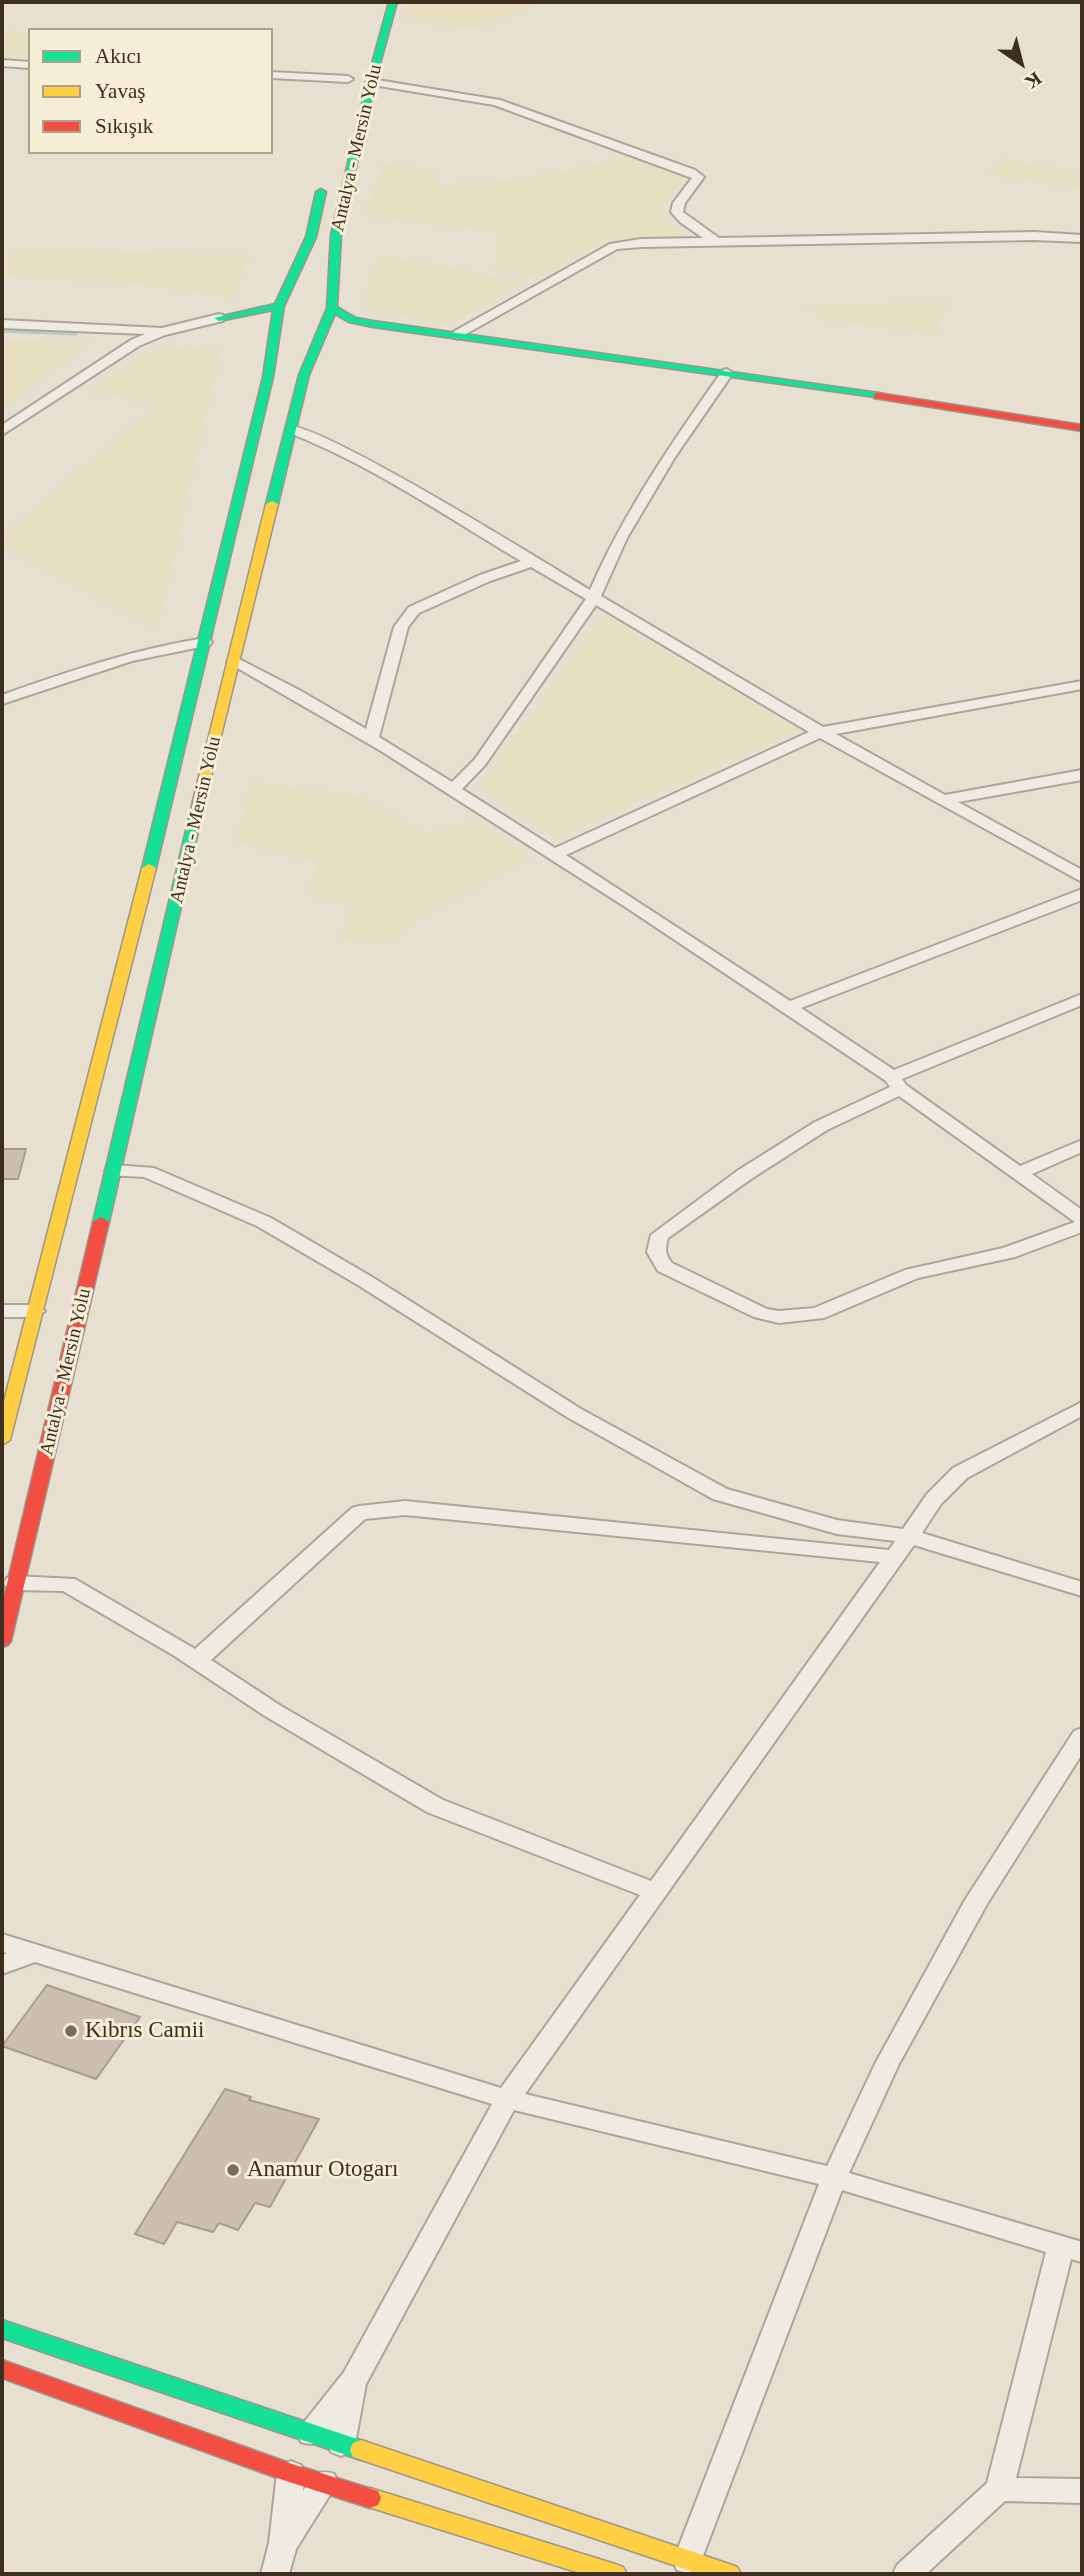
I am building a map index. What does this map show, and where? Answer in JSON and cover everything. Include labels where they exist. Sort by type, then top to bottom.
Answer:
[{"type":"main road","name":"Antalya - Mersin Yolu","points":[[2,1641],[234,662],[292,429],[312,327],[332,308],[336,235],[371,82],[393,2]]},
{"type":"main road","name":"Antalya - Mersin Yolu","points":[[2,1440],[73,1171],[205,642],[268,377],[278,314],[311,237],[326,171]]},
{"type":"main road","points":[[278,314],[298,303]]},
{"type":"main road","points":[[316,304],[332,308],[353,320],[373,324],[727,373],[1082,428]]},
{"type":"main road","points":[[219,318],[278,314],[312,327],[373,324]]},
{"type":"main road","points":[[2,2329],[300,2456],[333,2463],[615,2574]]},
{"type":"main road","points":[[2,2369],[300,2456],[729,2574]]},
{"type":"street","points":[[2,63],[28,65]]},
{"type":"street","points":[[273,75],[348,79]]},
{"type":"street","points":[[371,82],[496,102],[691,172],[698,177],[679,203],[677,212],[684,220],[715,241]]},
{"type":"street","points":[[457,335],[614,246],[715,241],[1034,236],[1082,239]]},
{"type":"street","points":[[2,431],[117,354],[161,332],[219,318]]},
{"type":"street","points":[[2,324],[125,328],[161,332]]},
{"type":"street","points":[[453,790],[480,762],[593,599],[620,538],[668,457],[727,373]]},
{"type":"street","points":[[292,429],[325,442],[379,471],[821,732],[1082,877]]},
{"type":"street","points":[[371,739],[401,627],[414,610],[534,561]]},
{"type":"street","points":[[2,700],[107,662],[170,646],[205,642]]},
{"type":"street","points":[[234,662],[266,676],[371,739],[789,1007],[1082,1218]]},
{"type":"street","points":[[554,854],[821,732],[1082,685]]},
{"type":"street","points":[[942,800],[1082,775]]},
{"type":"street","points":[[789,1007],[1082,894]]},
{"type":"street","points":[[1082,999],[896,1083],[821,1126],[744,1175],[660,1234],[654,1248],[656,1257],[665,1267],[761,1314],[779,1317],[817,1314],[912,1275],[1008,1253],[1082,1226]]},
{"type":"street","points":[[1019,1173],[1082,1145]]},
{"type":"street","points":[[114,1171],[147,1172],[264,1222],[365,1281],[573,1412],[720,1494],[837,1527],[909,1536],[1082,1589]]},
{"type":"street","points":[[2,1311],[35,1311]]},
{"type":"street","points":[[275,2574],[300,2456],[354,2380],[507,2099],[934,1499],[960,1473],[1082,1408]]},
{"type":"street","points":[[197,1660],[359,1513],[405,1508],[895,1557]]},
{"type":"street","points":[[16,1583],[67,1584],[197,1660],[273,1711],[435,1806],[654,1891]]},
{"type":"street","points":[[687,2561],[834,2178],[887,2064],[977,1900],[1082,1736]]},
{"type":"street","points":[[2,1943],[507,2099],[834,2178],[1071,2249],[999,2489],[907,2574]]},
{"type":"street","points":[[2,1965],[33,1953]]},
{"type":"street","points":[[283,2543],[333,2463],[354,2380]]},
{"type":"street","points":[[999,2489],[1082,2491]]},
{"type":"shaded area","points":[[408,2],[542,2],[480,28],[458,28],[411,19],[406,16]]},
{"type":"shaded area","points":[[2,30],[28,34],[28,60],[2,59]]},
{"type":"shaded area","points":[[625,156],[689,176],[663,207],[661,218],[690,238],[611,241],[597,245],[541,277],[495,270],[499,232],[364,216],[384,163],[431,170],[440,184],[452,184],[563,172]]},
{"type":"shaded area","points":[[1005,159],[1082,174],[1082,189],[987,174]]},
{"type":"shaded area","points":[[18,248],[249,256],[233,297],[136,284],[6,276]]},
{"type":"shaded area","points":[[386,256],[525,282],[449,325],[365,309],[370,278],[379,258]]},
{"type":"shaded area","points":[[945,303],[937,335],[827,320],[806,305]]},
{"type":"shaded area","points":[[2,339],[89,343],[2,410]]},
{"type":"shaded area","points":[[187,347],[220,352],[162,611],[151,627],[2,545],[2,537],[157,405],[90,391],[147,353]]},
{"type":"shaded area","points":[[604,615],[799,730],[556,838],[478,788]]},
{"type":"shaded area","points":[[252,782],[360,797],[427,834],[475,821],[531,857],[417,919],[393,943],[338,940],[353,907],[309,895],[317,862],[236,842]]},
{"type":"building","points":[[2,1149],[26,1149],[18,1179],[2,1179]]},
{"type":"building","name":"Kıbrıs Camii","points":[[47,1985],[140,2017],[96,2079],[2,2046]]},
{"type":"building","name":"Anamur Otogarı","points":[[225,2089],[251,2097],[249,2100],[319,2119],[270,2207],[255,2203],[238,2230],[219,2223],[213,2232],[177,2222],[164,2244],[135,2234]]},
{"type":"waterway","points":[[2,331],[76,334]]},
{"type":"traffic: fast","points":[[272,504],[304,375],[332,308],[336,235],[371,82],[393,2]]},
{"type":"traffic: fast","points":[[149,868],[268,377],[279,306],[311,237],[321,192]]},
{"type":"traffic: fast","points":[[219,318],[279,306]]},
{"type":"traffic: fast","points":[[332,308],[353,320],[373,324],[878,396]]},
{"type":"traffic: fast","points":[[101,1222],[199,801]]},
{"type":"traffic: fast","points":[[2,2329],[361,2450]]},
{"type":"traffic: slow","points":[[199,801],[272,504]]},
{"type":"traffic: slow","points":[[2,1440],[149,868]]},
{"type":"traffic: slow","points":[[361,2450],[729,2574]]},
{"type":"traffic: slow","points":[[370,2498],[615,2574]]},
{"type":"traffic: jam","points":[[878,396],[1082,428]]},
{"type":"traffic: jam","points":[[2,1641],[101,1222]]},
{"type":"traffic: jam","points":[[2,2369],[291,2473],[370,2498]]},
{"type":"place","name":"Kıbrıs Camii","points":[[71,2031]]},
{"type":"place","name":"Anamur Otogarı","points":[[233,2170]]}]
